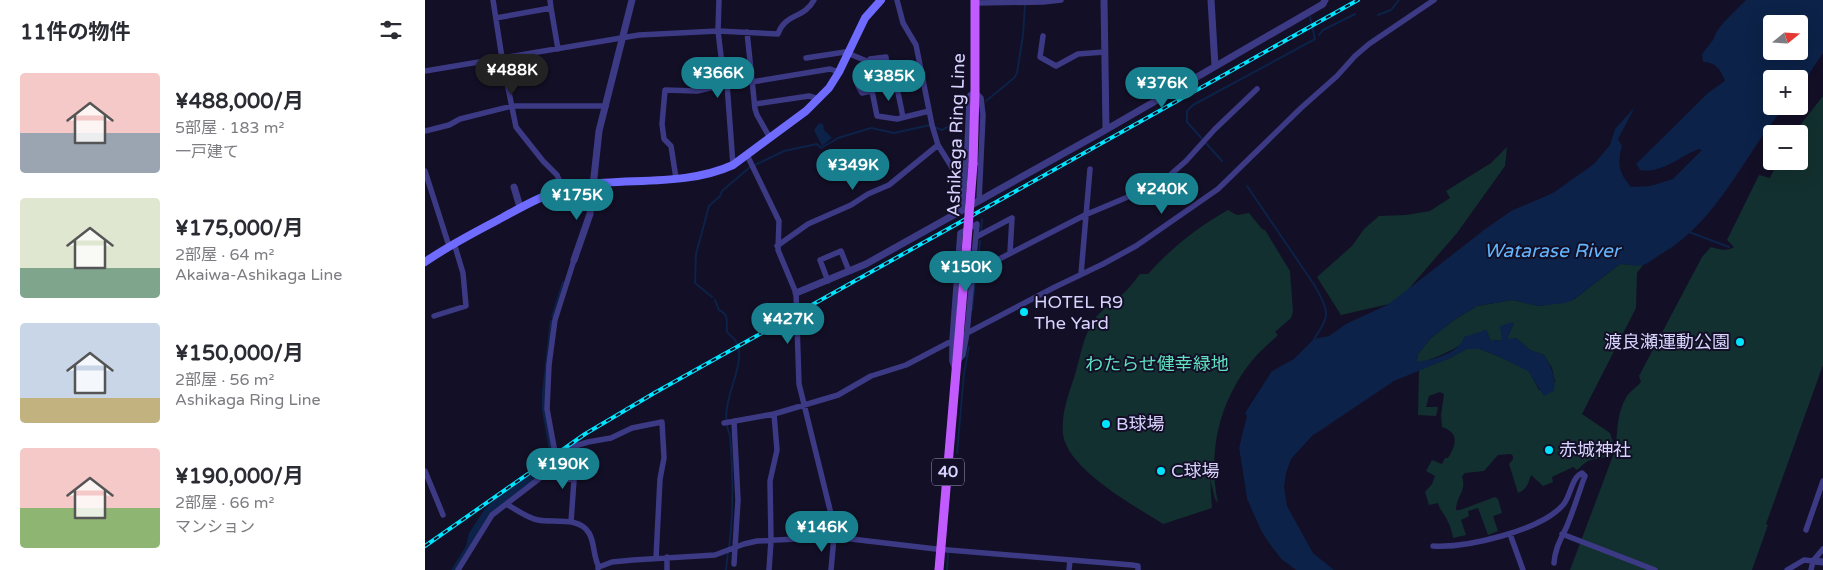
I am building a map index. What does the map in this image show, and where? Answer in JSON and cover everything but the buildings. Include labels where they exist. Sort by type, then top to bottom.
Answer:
[{"type":"main road","points":[[425,262],[451,245],[520,208],[545,195],[563,189],[594,184],[676,178],[721,170],[733,165],[806,111],[819,99],[839,72],[865,18],[881,0]]},
{"type":"main road","name":"Ashikaga Ring Line","points":[[939,570],[956,374],[968,276],[975,92],[975,1]]},
{"type":"street","points":[[493,0],[516,127],[543,162],[557,175],[563,189]]},
{"type":"street","points":[[550,0],[558,49]]},
{"type":"street","points":[[571,522],[574,480],[553,478],[556,458],[547,409],[549,365],[555,320],[590,214],[599,131],[632,0]]},
{"type":"street","points":[[719,0],[718,31],[727,84],[733,165]]},
{"type":"street","points":[[425,71],[639,35],[718,31],[778,34],[781,25],[805,11],[814,0]]},
{"type":"street","points":[[897,0],[903,23],[916,45],[938,145],[961,182],[965,184]]},
{"type":"street","points":[[975,1],[1043,2],[1061,0]]},
{"type":"street","points":[[1104,0],[1106,128]]},
{"type":"street","points":[[1211,0],[1215,66]]},
{"type":"street","points":[[796,293],[849,271],[979,201],[1311,11],[1323,4],[1325,0]]},
{"type":"street","points":[[734,564],[738,485],[729,422],[774,414],[838,395],[871,376],[906,365],[1137,246],[1218,189],[1301,108],[1337,76],[1355,56],[1369,44],[1434,0]]},
{"type":"street","points":[[496,18],[551,8]]},
{"type":"street","points":[[747,32],[757,115],[770,138]]},
{"type":"street","points":[[1043,36],[1040,57],[1056,66],[1078,54],[1104,52]]},
{"type":"street","points":[[1353,47],[1355,56]]},
{"type":"street","points":[[806,58],[845,52],[869,62]]},
{"type":"street","points":[[922,76],[889,84],[886,57],[870,59],[858,86],[862,93],[872,91],[877,116],[897,119],[929,111]]},
{"type":"street","points":[[753,82],[830,69],[839,72]]},
{"type":"street","points":[[896,83],[903,117]]},
{"type":"street","points":[[676,178],[671,146],[664,139],[662,124],[665,90],[697,91],[727,84]]},
{"type":"street","points":[[968,276],[1085,215],[1161,183],[1186,161],[1215,129],[1257,89]]},
{"type":"street","points":[[962,210],[969,101],[970,95],[975,92],[981,98],[983,115],[979,201]]},
{"type":"street","points":[[755,104],[809,96],[819,99]]},
{"type":"street","points":[[425,131],[449,125],[460,119],[512,106],[606,106]]},
{"type":"street","points":[[777,246],[808,224],[851,205],[868,194],[889,185],[938,145]]},
{"type":"street","points":[[747,155],[777,216],[779,227],[777,246],[796,293],[799,375],[804,405],[833,522],[834,537],[831,570]]},
{"type":"street","points":[[1081,274],[1089,169]]},
{"type":"street","points":[[425,171],[463,273],[466,306],[434,316]]},
{"type":"street","points":[[514,188],[520,208]]},
{"type":"street","points":[[976,237],[1012,218],[1010,254]]},
{"type":"street","points":[[956,374],[952,361],[960,337],[960,232],[977,224],[968,276]]},
{"type":"street","points":[[828,281],[820,260],[841,251],[849,271]]},
{"type":"street","points":[[769,570],[771,541],[770,481],[777,450],[774,414]]},
{"type":"street","points":[[556,458],[575,446],[611,438],[632,428],[661,422],[664,458],[659,479],[656,558]]},
{"type":"street","points":[[459,569],[487,520],[553,468]]},
{"type":"street","points":[[425,473],[443,515]]},
{"type":"street","points":[[1433,546],[1458,545],[1510,534],[1536,523],[1563,505],[1576,479],[1582,473],[1585,476],[1564,536],[1554,555],[1554,563]]},
{"type":"street","points":[[1806,530],[1821,493],[1823,481]]},
{"type":"street","points":[[507,504],[537,520],[571,522],[583,527],[589,532],[599,568],[612,562],[667,557],[711,556],[751,542],[834,537],[941,549],[1132,565],[1138,566],[1138,570]]},
{"type":"street","points":[[1510,534],[1523,570]]},
{"type":"street","points":[[1564,536],[1655,570]]},
{"type":"street","points":[[1811,570],[1813,561],[1823,548]]},
{"type":"street","points":[[667,557],[667,570]]},
{"type":"street","points":[[1069,570],[1070,560]]},
{"type":"street","points":[[1787,570],[1804,560],[1823,562]]},
{"type":"green space","name":"渡良瀬運動公園","points":[[1823,96],[1823,365],[1766,524],[1768,525],[1752,570],[1570,570],[1614,453],[1623,403],[1630,392],[1641,382],[1639,376],[1702,257],[1711,247],[1726,250],[1734,247],[1727,240],[1759,175],[1770,178],[1774,170],[1808,170],[1808,125],[1800,125]]},
{"type":"green space","points":[[1507,147],[1505,166],[1457,233],[1406,292],[1389,304],[1341,315],[1317,277],[1352,246],[1364,229],[1379,216],[1406,215],[1430,211],[1450,198],[1446,191],[1491,163]]},
{"type":"green space","name":"わたらせ健幸緑地","points":[[1228,210],[1237,215],[1249,213],[1265,230],[1290,271],[1293,312],[1291,318],[1275,332],[1278,335],[1258,353],[1244,372],[1233,389],[1225,407],[1219,425],[1214,464],[1218,503],[1215,499],[1210,479],[1212,508],[1163,524],[1120,497],[1089,473],[1076,460],[1067,447],[1063,434],[1065,405],[1084,340],[1097,316],[1125,292],[1140,274],[1148,274],[1185,239]]},
{"type":"green space","points":[[1620,264],[1643,265],[1637,273],[1636,308],[1582,414],[1610,433],[1614,445],[1612,450],[1605,457],[1589,461],[1577,470],[1573,467],[1552,477],[1553,482],[1543,486],[1531,475],[1528,484],[1518,493],[1509,464],[1513,459],[1511,454],[1498,455],[1484,471],[1465,473],[1462,476],[1463,486],[1456,510],[1495,497],[1498,499],[1502,513],[1493,516],[1498,531],[1488,535],[1478,508],[1468,511],[1469,516],[1461,520],[1466,535],[1453,538],[1450,526],[1438,503],[1429,505],[1425,492],[1432,484],[1435,476],[1426,471],[1432,460],[1442,464],[1451,453],[1455,440],[1452,433],[1442,427],[1441,415],[1444,394],[1440,392],[1429,396],[1426,407],[1438,407],[1436,416],[1418,415],[1419,370],[1450,358],[1466,349],[1480,349],[1529,371],[1539,390],[1555,382],[1552,368],[1544,355],[1530,350],[1516,338],[1506,340],[1514,323],[1502,340],[1491,341],[1486,330],[1435,358],[1416,363],[1418,354],[1431,338],[1454,320],[1477,306],[1512,300],[1539,306],[1573,300]]},
{"type":"water","name":"Watarase River","points":[[1746,0],[1823,0],[1823,53],[1808,76],[1808,70],[1763,70],[1763,115],[1778,115],[1770,125],[1763,125],[1763,136],[1730,185],[1700,223],[1683,239],[1643,265],[1620,264],[1573,300],[1565,303],[1539,306],[1512,300],[1477,306],[1454,320],[1431,338],[1418,354],[1417,362],[1445,355],[1457,347],[1464,337],[1486,330],[1491,341],[1502,340],[1500,326],[1514,322],[1507,339],[1516,338],[1530,350],[1544,355],[1552,372],[1554,391],[1544,396],[1528,371],[1480,349],[1466,349],[1450,358],[1394,381],[1312,436],[1291,459],[1286,473],[1284,487],[1287,506],[1313,553],[1334,570],[1296,570],[1282,560],[1263,535],[1247,499],[1239,448],[1245,413],[1272,371],[1294,359],[1314,339],[1329,336],[1346,324],[1389,304],[1511,211],[1553,193],[1594,164],[1610,145],[1615,129],[1635,107],[1618,139],[1622,146],[1619,163],[1624,177],[1631,187],[1650,186],[1673,179],[1702,150],[1699,149],[1671,164],[1648,171],[1640,170],[1636,164],[1709,92],[1725,81],[1722,73],[1715,65],[1703,62],[1702,54],[1713,40],[1717,31]]},
{"type":"water","points":[[819,123],[823,124],[824,130],[832,138],[822,146],[814,130]]},
{"type":"water","points":[[550,320],[554,321],[546,391],[555,454],[552,467],[491,514],[456,570],[451,570],[466,546],[469,533],[484,510],[493,501],[549,461],[550,456],[542,411],[542,392]]},
{"type":"pier","points":[[1263,380],[1245,413],[1247,416],[1239,448],[1247,499],[1257,524],[1277,556],[1296,570],[1291,570],[1275,557],[1261,537],[1245,500],[1237,449],[1244,416],[1243,412]]},
{"type":"waterway","points":[[1378,15],[1391,10],[1399,0]]},
{"type":"waterway","points":[[986,101],[1014,78],[1017,73],[1023,35],[1025,5]]},
{"type":"waterway","points":[[1319,35],[1323,30],[1355,14]]},
{"type":"waterway","points":[[1222,161],[1187,122],[1187,111],[1193,105],[1315,39],[1310,17]]},
{"type":"waterway","points":[[934,127],[942,130],[963,119]]},
{"type":"waterway","points":[[712,297],[695,283],[696,254],[709,206],[720,196],[722,191],[749,168],[784,151],[817,144],[821,148],[838,138],[871,128],[894,133],[930,125]]},
{"type":"waterway","points":[[1247,186],[1315,286],[1323,302],[1326,313],[1325,318],[1314,342]]},
{"type":"waterway","points":[[981,232],[982,219]]},
{"type":"waterway","points":[[1689,232],[1729,247]]},
{"type":"waterway","points":[[978,266],[980,241]]},
{"type":"waterway","points":[[972,310],[976,273]]},
{"type":"waterway","points":[[552,317],[563,282]]},
{"type":"waterway","points":[[715,300],[719,310],[725,314],[727,332],[735,340],[739,350],[739,360],[727,410],[732,477],[732,520],[729,548]]},
{"type":"waterway","points":[[957,453],[964,373],[969,347]]},
{"type":"waterway","points":[[726,570],[728,552]]},
{"type":"waterway","points":[[947,570],[948,553]]},
{"type":"railway","points":[[425,546],[585,434],[656,392],[1358,0]]},
{"type":"place","name":"HOTEL R9 The Yard","points":[[1024,312]]},
{"type":"place","name":"渡良瀬運動公園","points":[[1740,342]]},
{"type":"place","name":"B球場","points":[[1106,424]]},
{"type":"place","name":"赤城神社","points":[[1549,450]]},
{"type":"place","name":"C球場","points":[[1161,471]]}]
